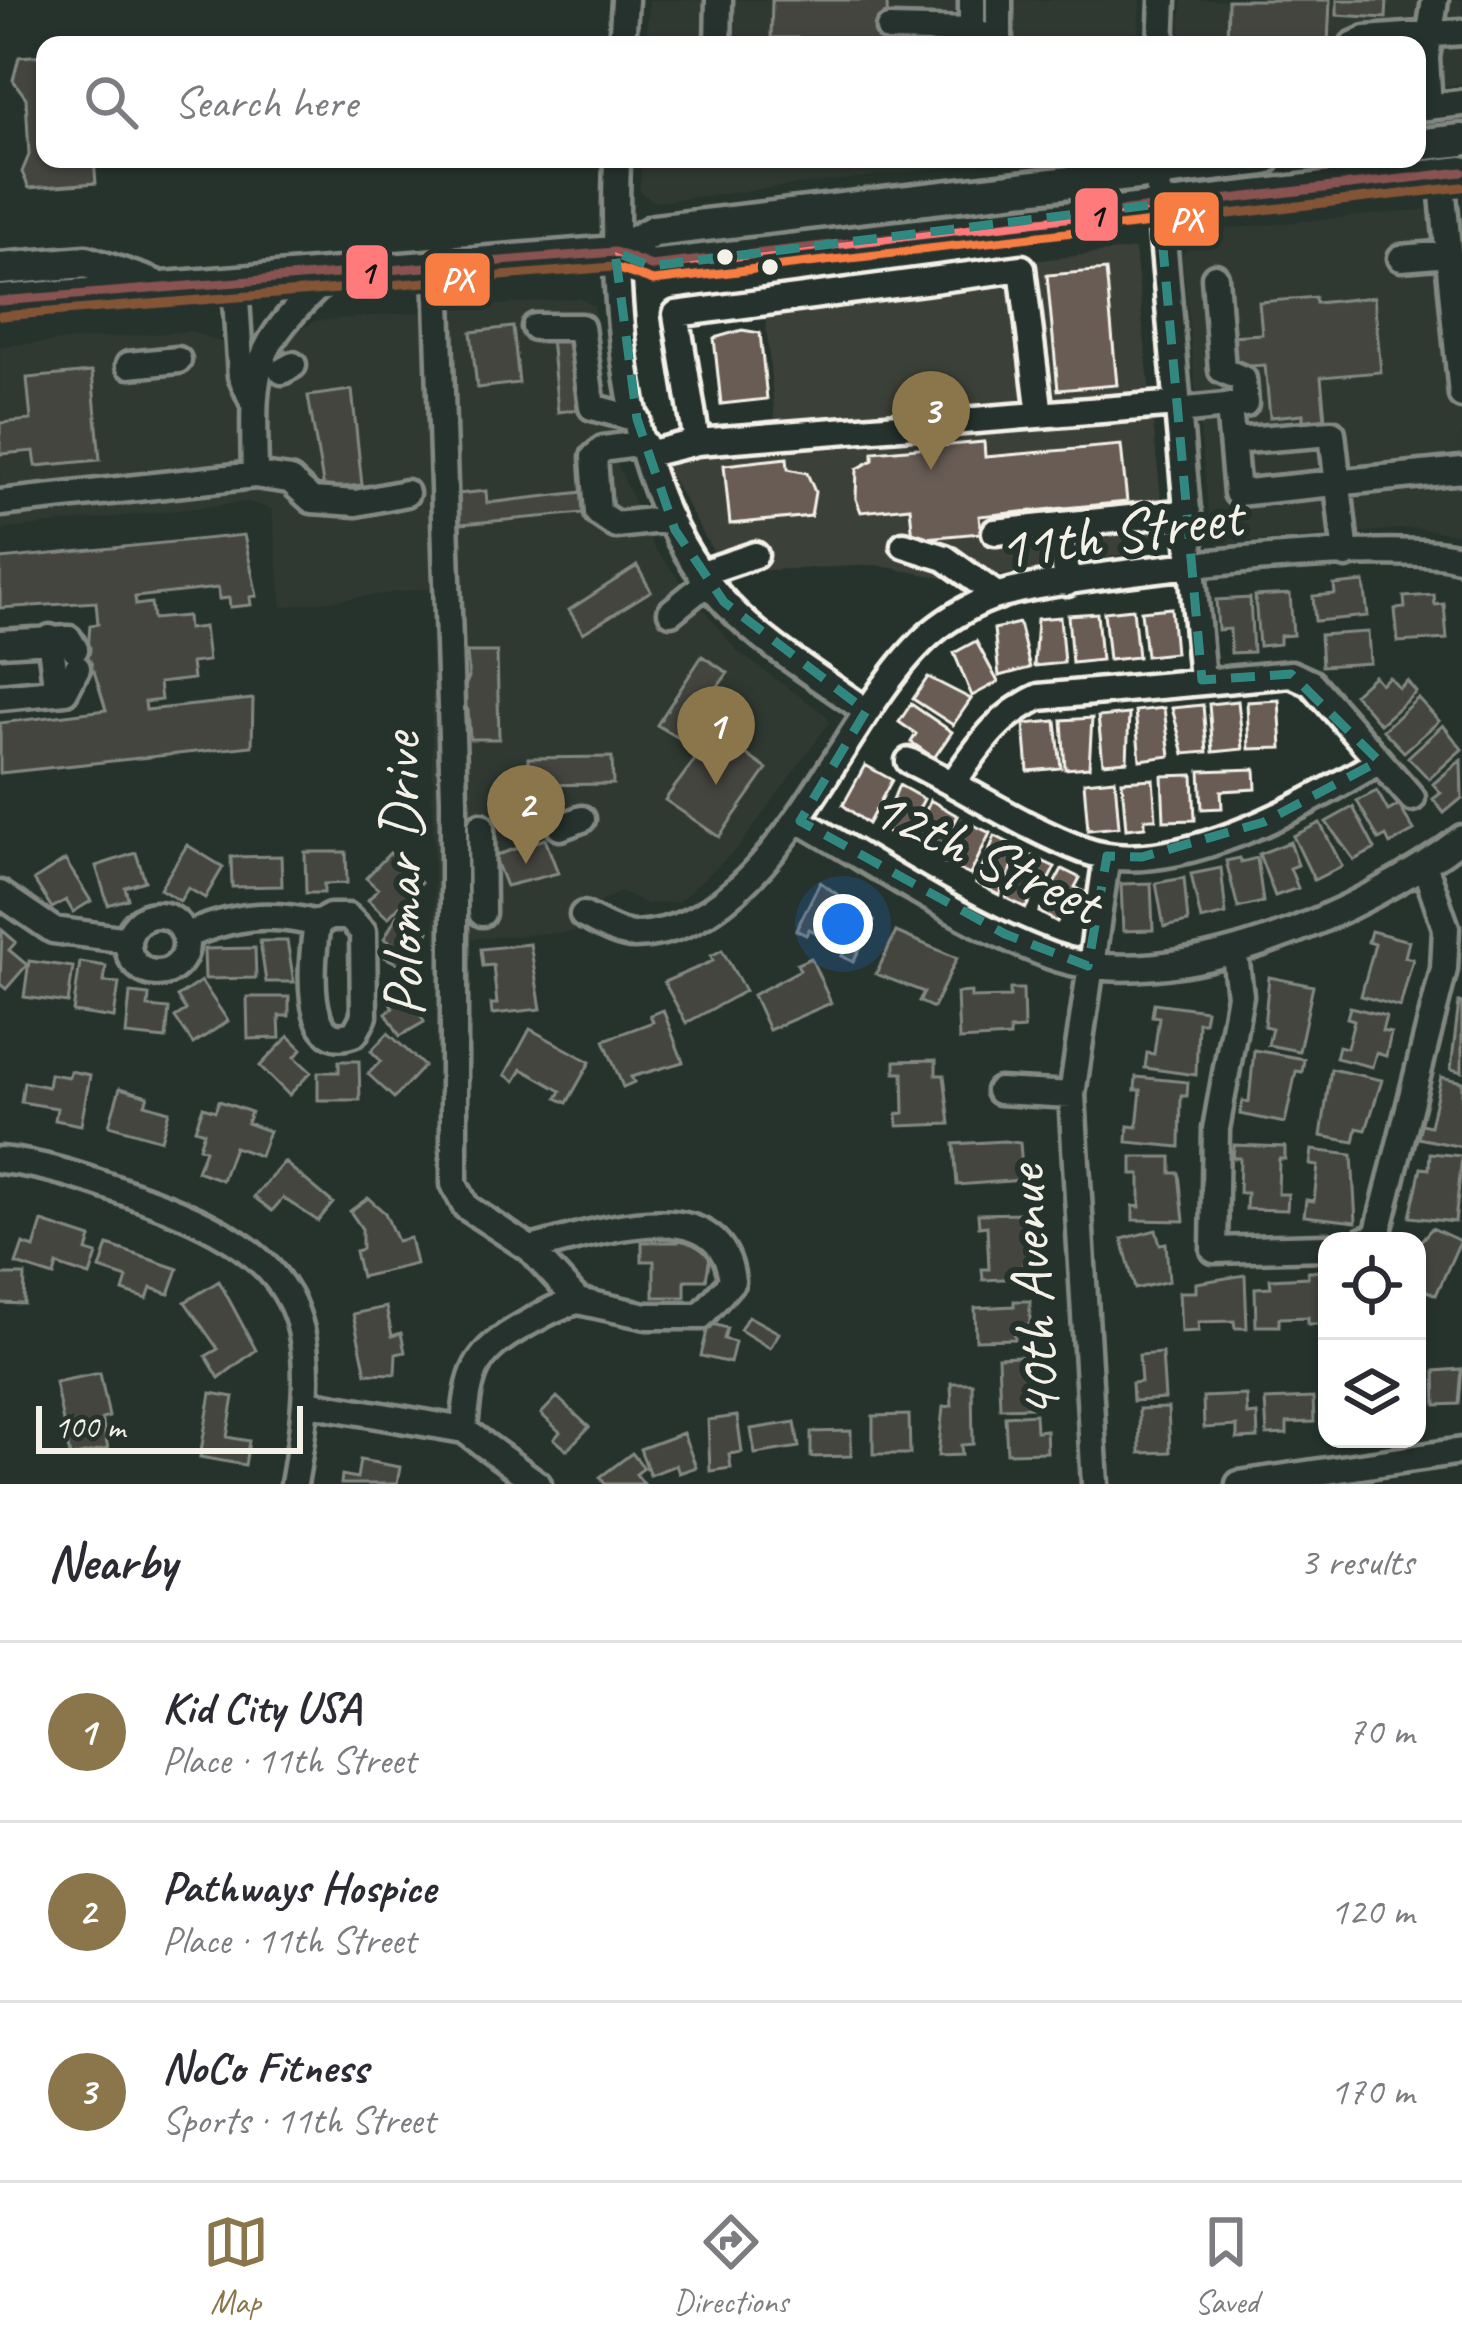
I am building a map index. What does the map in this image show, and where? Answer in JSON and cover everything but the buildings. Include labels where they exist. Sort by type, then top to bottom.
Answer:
[{"type":"main road","points":[[1426,144],[1462,140]]},
{"type":"main road","points":[[0,301],[615,251],[654,231],[1089,168]]},
{"type":"main road","points":[[615,251],[651,266],[1452,173]]},
{"type":"main road","points":[[0,269],[86,262],[164,289]]},
{"type":"street","points":[[623,36],[625,0]]},
{"type":"street","points":[[718,36],[719,0]]},
{"type":"street","points":[[971,31],[973,0]]},
{"type":"street","points":[[999,0],[999,36]]},
{"type":"street","points":[[1161,36],[1163,0]]},
{"type":"street","points":[[1426,58],[1435,0]]},
{"type":"street","points":[[890,29],[971,31],[983,36]]},
{"type":"street","points":[[1406,36],[1462,32]]},
{"type":"street","points":[[1426,107],[1462,103]]},
{"type":"street","points":[[617,168],[615,251],[643,439],[670,518],[706,577],[717,608],[866,711]]},
{"type":"street","points":[[1155,168],[1202,680]]},
{"type":"street","points":[[1452,173],[1449,254],[1462,395]]},
{"type":"street","points":[[1401,258],[1449,254]]},
{"type":"street","name":"Polomar Drive","points":[[437,268],[454,800],[454,1184],[476,1215],[530,1249],[578,1301]]},
{"type":"street","points":[[697,442],[676,314],[1022,268],[1040,415]]},
{"type":"street","points":[[255,475],[254,404],[266,344],[279,322],[329,277]]},
{"type":"street","points":[[670,518],[616,525],[598,513],[594,457],[603,449],[643,439],[697,442],[1245,404],[1244,379],[1222,370],[1215,277]]},
{"type":"street","points":[[236,284],[241,376],[254,404]]},
{"type":"street","points":[[536,327],[581,327],[592,407],[643,439]]},
{"type":"street","points":[[129,365],[178,360]]},
{"type":"street","points":[[1228,407],[1237,493],[1462,470]]},
{"type":"street","points":[[1232,441],[1332,433],[1346,555]]},
{"type":"street","points":[[0,502],[189,476],[255,475],[290,480],[312,500],[356,503],[406,493]]},
{"type":"street","points":[[995,532],[1188,512]]},
{"type":"street","points":[[1060,525],[1066,583]]},
{"type":"street","points":[[904,545],[945,558],[998,596]]},
{"type":"street","name":"11th Street","points":[[584,915],[629,935],[666,930],[727,895],[800,820],[866,711],[933,632],[998,596],[1193,568],[1346,555],[1440,551],[1462,559]]},
{"type":"street","points":[[671,612],[706,577],[755,555]]},
{"type":"street","points":[[50,638],[57,692]]},
{"type":"street","points":[[0,643],[69,639],[75,659],[73,684],[57,692],[0,697]]},
{"type":"street","points":[[953,783],[991,728],[1012,709],[1039,697],[1291,674],[1311,683],[1412,798]]},
{"type":"street","points":[[909,761],[1082,850],[1142,857],[1200,844],[1285,812],[1378,761]]},
{"type":"street","name":"12th Street","points":[[800,820],[1005,934],[1088,966],[1235,955],[1425,867],[1462,838]]},
{"type":"street","points":[[481,826],[482,913]]},
{"type":"street","name":"40th Avenue","points":[[1095,1484],[1072,1095],[1107,856]]},
{"type":"street","points":[[1379,1232],[1444,969],[1446,928],[1425,867]]},
{"type":"street","points":[[0,894],[53,930],[128,940]]},
{"type":"street","points":[[155,915],[173,920],[185,935],[180,962],[155,973],[138,966],[128,940],[137,923],[155,915]]},
{"type":"street","points":[[185,935],[230,917],[287,915],[317,924],[347,917],[362,932],[364,1016],[355,1033],[346,1037],[329,1037],[316,1018],[317,924]]},
{"type":"street","points":[[1235,955],[1240,995],[1216,1129],[1214,1250],[1318,1247]]},
{"type":"street","name":"40th Avenue","points":[[999,1091],[1072,1095]]},
{"type":"street","points":[[0,1160],[63,1170],[182,1214],[230,1235],[264,1261],[286,1291],[305,1336],[308,1403],[294,1484]]},
{"type":"street","points":[[464,1430],[468,1381],[494,1341],[561,1304],[578,1301],[646,1316],[700,1316],[731,1281],[729,1257],[716,1240],[692,1228],[642,1222],[530,1249]]},
{"type":"street","points":[[308,1403],[464,1430],[538,1484]]},
{"type":"street","points":[[1239,1484],[1462,1451]]},
{"type":"highlighted area","points":[[1159,204],[1202,680],[1291,674],[1379,761],[1264,822],[1142,857],[1107,856],[1088,966],[1005,934],[800,821],[866,711],[724,602],[675,530],[637,419],[615,252],[651,266]]},
{"type":"shaded area","points":[[649,0],[1140,0],[1138,36],[647,36]]},
{"type":"shaded area","points":[[1182,0],[1462,0],[1462,84],[1426,87],[1426,36],[1180,36]]},
{"type":"shaded area","points":[[641,168],[941,168],[655,202],[640,192]]},
{"type":"shaded area","points":[[1462,206],[1462,535],[1416,528],[1219,544],[1211,536],[1182,254],[1211,230]]},
{"type":"shaded area","points":[[1135,249],[1166,547],[962,582],[876,565],[749,571],[729,580],[667,469],[660,444],[710,428],[775,422],[763,292]]},
{"type":"shaded area","points":[[579,298],[594,306],[616,461],[654,548],[737,651],[827,716],[829,723],[738,848],[678,902],[646,904],[621,891],[597,904],[587,931],[435,941],[430,588],[282,607],[272,509],[248,502],[0,530],[0,346],[190,331],[221,342],[295,333],[315,321]]},
{"type":"transit line","name":"1","points":[[0,301],[615,252],[651,266],[1462,172]]},
{"type":"transit line","name":"PX","points":[[1,316],[613,267],[653,281],[1462,187]]},
{"type":"place","name":"NoCo Fitness","points":[[931,470]]},
{"type":"place","name":"Kid City USA","points":[[716,785]]},
{"type":"place","name":"Pathways Hospice","points":[[526,864]]}]
